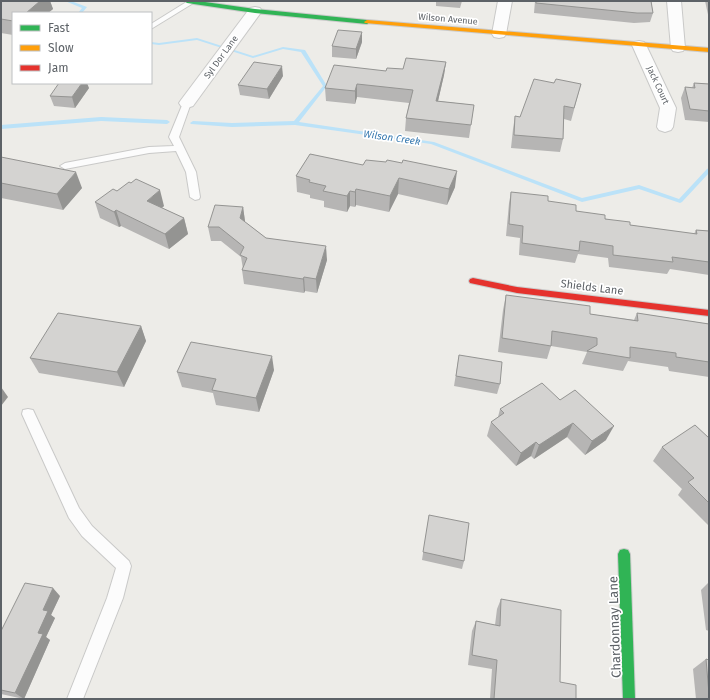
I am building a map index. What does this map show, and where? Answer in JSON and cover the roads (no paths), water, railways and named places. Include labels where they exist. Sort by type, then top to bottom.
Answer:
[{"type":"street","name":"Wilson Avenue","points":[[189,1],[255,11],[499,34],[709,50]]},
{"type":"street","points":[[499,34],[505,1]]},
{"type":"street","points":[[674,1],[678,48]]},
{"type":"street","name":"Syl Dor Lane","points":[[187,103],[255,11]]},
{"type":"street","name":"Jack Court","points":[[639,45],[668,108],[665,127]]},
{"type":"street","name":"Shields Lane","points":[[473,281],[517,290],[709,313]]},
{"type":"street","name":"Chardonnay Lane","points":[[624,554],[629,699]]},
{"type":"lane","points":[[152,26],[189,1]]},
{"type":"lane","points":[[187,103],[174,137],[192,172],[195,197]]},
{"type":"lane","points":[[65,166],[149,150],[180,148]]},
{"type":"lane","points":[[28,414],[74,513],[87,531],[124,566],[115,598],[76,699]]},
{"type":"waterway","name":"Wilson Creek","points":[[67,1],[85,7],[81,12]]},
{"type":"waterway","name":"Wilson Creek","points":[[152,43],[159,44],[197,39],[253,57],[283,48],[303,51],[325,86],[295,123]]},
{"type":"waterway","points":[[1,127],[101,119],[167,122]]},
{"type":"waterway","points":[[193,123],[232,125],[295,123]]},
{"type":"waterway","name":"Wilson Creek","points":[[295,123],[432,143],[582,200],[639,187],[680,201],[709,170]]}]
